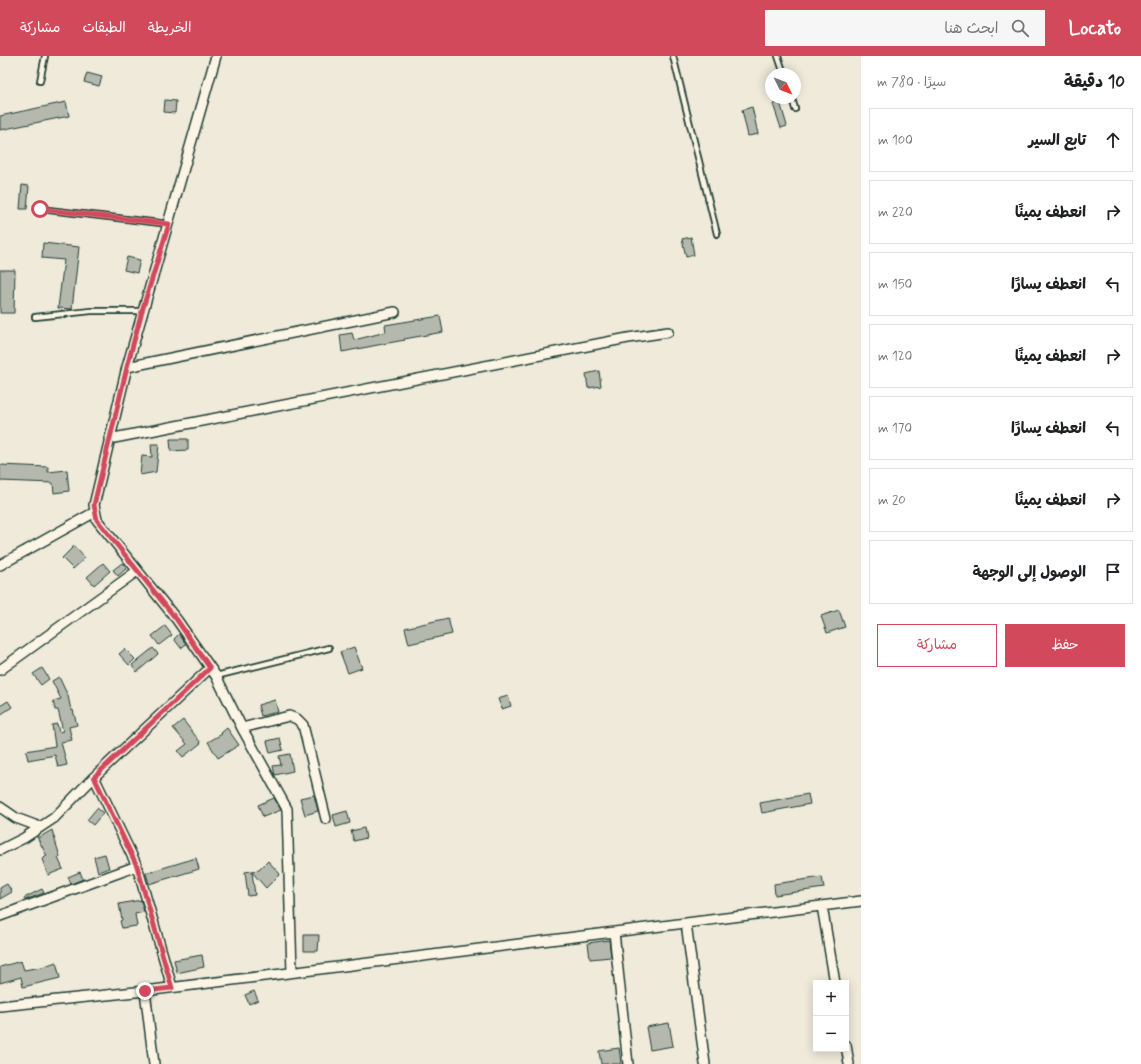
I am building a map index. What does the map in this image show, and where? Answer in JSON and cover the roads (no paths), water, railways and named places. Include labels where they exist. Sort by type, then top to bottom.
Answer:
[{"type":"street","points":[[216,56],[169,224],[142,311],[109,439],[94,505],[97,520],[177,620],[216,676],[242,728],[287,809],[292,972]]},
{"type":"street","points":[[127,367],[394,312]]},
{"type":"street","points":[[109,439],[628,338],[668,332]]},
{"type":"street","points":[[0,565],[95,512]]},
{"type":"street","points":[[0,670],[137,571]]},
{"type":"street","points":[[1,848],[24,838],[54,818],[94,777],[210,668]]},
{"type":"street","points":[[242,728],[289,716],[297,719],[303,726],[326,819]]},
{"type":"street","points":[[94,777],[137,866],[172,988]]},
{"type":"street","points":[[0,807],[16,818],[40,827]]},
{"type":"street","points":[[0,916],[137,866]]},
{"type":"street","points":[[0,1006],[172,988],[861,901]]},
{"type":"street","points":[[822,906],[834,980]]},
{"type":"street","points":[[686,923],[705,1064]]},
{"type":"street","points":[[614,932],[628,1064]]},
{"type":"street","points":[[145,991],[154,1064]]},
{"type":"street","points":[[847,1052],[849,1064]]},
{"type":"lane","points":[[40,81],[45,56]]},
{"type":"lane","points":[[673,56],[717,234]]},
{"type":"lane","points":[[778,56],[782,68]]},
{"type":"lane","points":[[794,104],[795,109]]},
{"type":"lane","points":[[40,209],[169,224]]},
{"type":"lane","points":[[35,317],[91,311],[142,311]]},
{"type":"lane","points":[[216,676],[329,648]]}]
